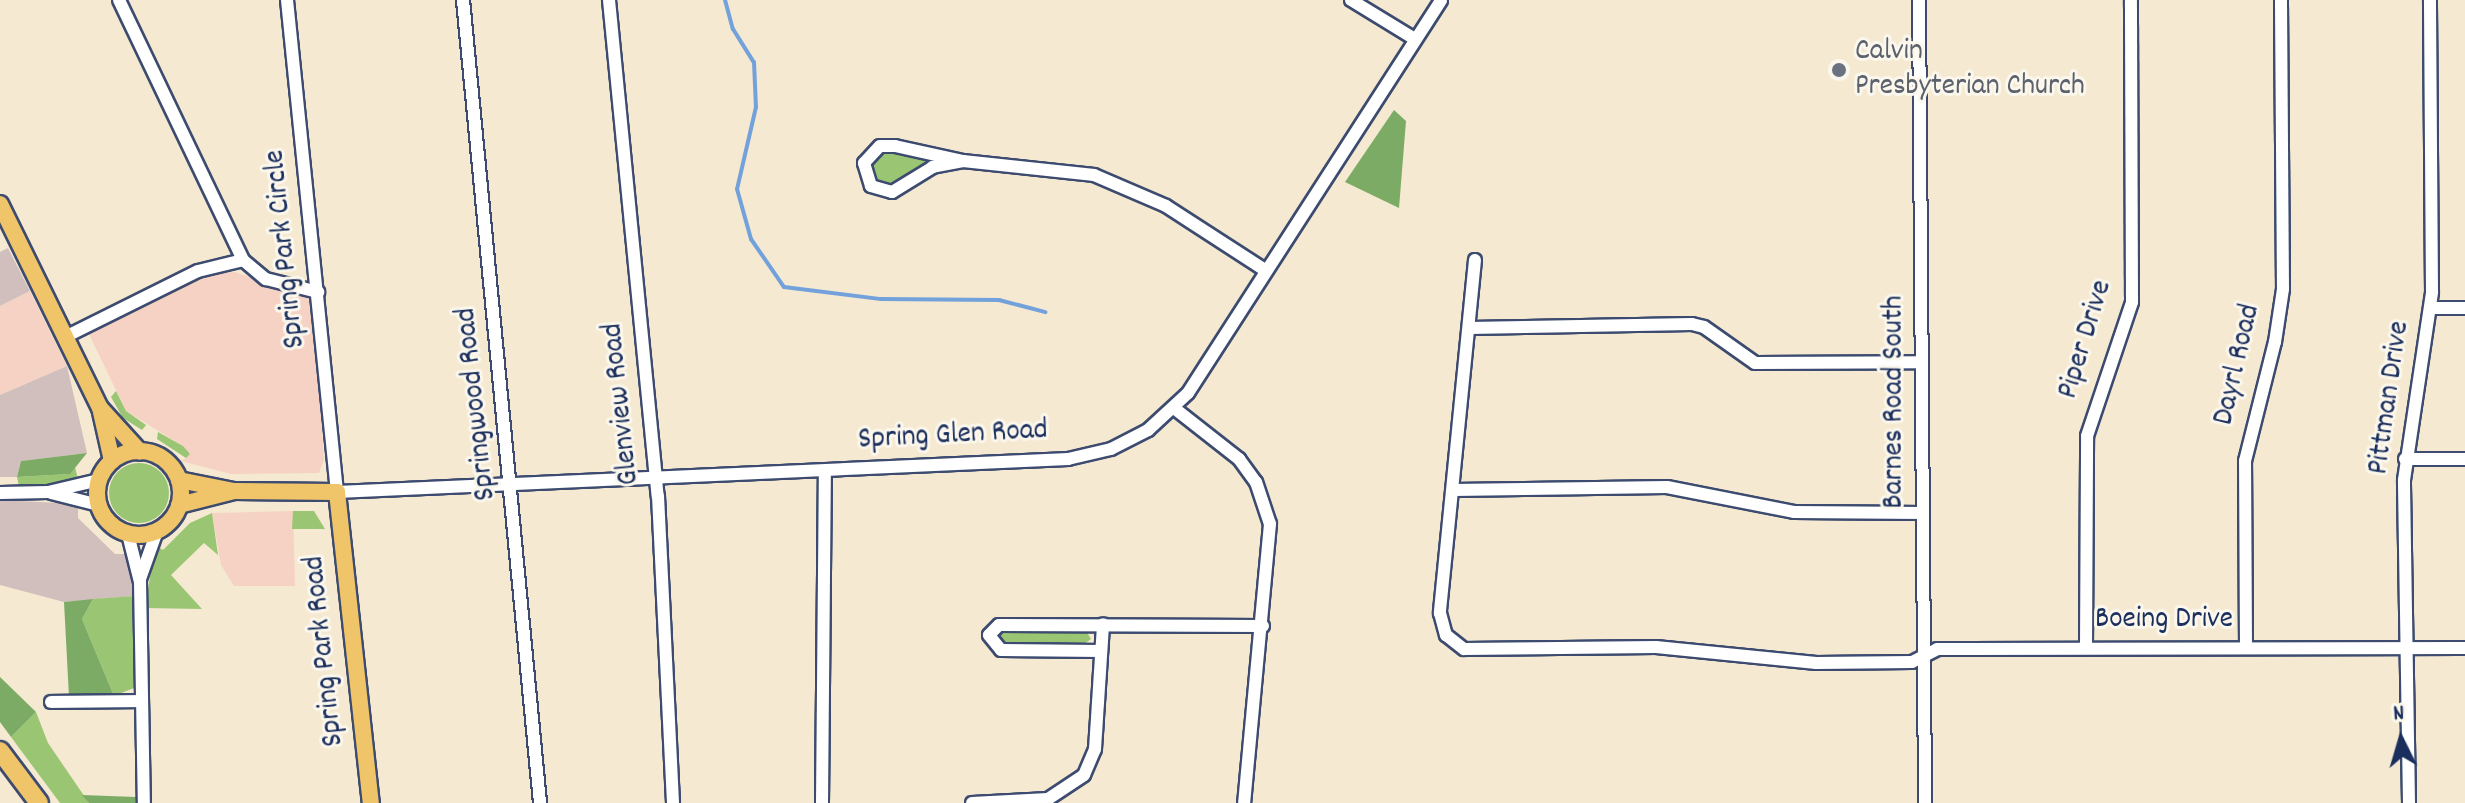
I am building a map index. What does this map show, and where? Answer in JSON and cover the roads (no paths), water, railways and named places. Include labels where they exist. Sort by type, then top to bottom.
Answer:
[{"type":"highway","points":[[0,751],[39,803]]},
{"type":"main road","points":[[2,212],[100,408],[112,461]]},
{"type":"main road","points":[[100,408],[140,452],[164,460],[179,480],[179,505],[157,531],[128,534],[107,520],[99,505],[99,480],[112,461],[140,452]]},
{"type":"main road","name":"Spring Glen Road","points":[[179,480],[234,491],[337,492]]},
{"type":"main road","name":"Spring Glen Road","points":[[179,505],[234,491]]},
{"type":"main road","name":"Spring Park Road","points":[[337,492],[371,803]]},
{"type":"street","points":[[119,0],[243,260],[266,279],[318,292]]},
{"type":"street","name":"Spring Park Circle","points":[[287,0],[337,492]]},
{"type":"street","name":"Springwood Road","points":[[463,0],[513,486],[540,803]]},
{"type":"street","name":"Glenview Road","points":[[609,0],[656,481],[673,803]]},
{"type":"street","points":[[1351,0],[1415,39]]},
{"type":"street","name":"Spring Glen Road","points":[[337,492],[656,481],[1088,456],[1131,440],[1174,408],[1441,0]]},
{"type":"street","name":"Barnes Road South","points":[[1919,0],[1925,803]]},
{"type":"street","name":"Piper Drive","points":[[2086,647],[2087,436],[2132,302],[2131,0]]},
{"type":"street","name":"Dayrl Road","points":[[2246,647],[2245,461],[2275,342],[2283,289],[2281,0]]},
{"type":"street","name":"Pittman Drive","points":[[2409,803],[2405,459],[2430,308],[2430,0]]},
{"type":"street","points":[[963,161],[933,167],[892,192],[871,186],[864,163],[880,146],[963,161],[1059,168],[1133,188],[1265,270]]},
{"type":"street","points":[[65,337],[198,271],[243,260]]},
{"type":"street","points":[[1475,260],[1453,490],[1667,487],[1794,512],[1923,513]]},
{"type":"street","points":[[2430,308],[2465,308]]},
{"type":"street","points":[[1469,328],[1692,324],[1704,327],[1755,363],[1922,362]]},
{"type":"street","points":[[1174,408],[1239,459],[1265,502],[1272,544],[1244,803]]},
{"type":"street","points":[[2405,459],[2465,459]]},
{"type":"street","points":[[822,803],[825,472]]},
{"type":"street","points":[[0,493],[48,492],[99,480]]},
{"type":"street","name":"Boeing Drive","points":[[1453,490],[1440,613],[1455,644],[1477,651],[1682,648],[1797,663],[1912,662],[1937,649],[2465,648]]},
{"type":"street","points":[[48,492],[99,505]]},
{"type":"street","points":[[140,582],[157,531]]},
{"type":"street","points":[[128,534],[140,582],[144,803]]},
{"type":"street","points":[[972,803],[1048,799],[1084,775],[1095,749],[1103,624]]},
{"type":"street","points":[[1101,651],[1001,650],[989,635],[999,625],[1263,626]]},
{"type":"street","points":[[51,702],[141,701]]},
{"type":"waterway","points":[[725,0],[733,29],[754,62],[756,107],[737,189],[751,239],[784,287],[881,299],[999,300],[1045,312]]},
{"type":"place","name":"Calvin Presbyterian Church","points":[[1839,70]]}]
